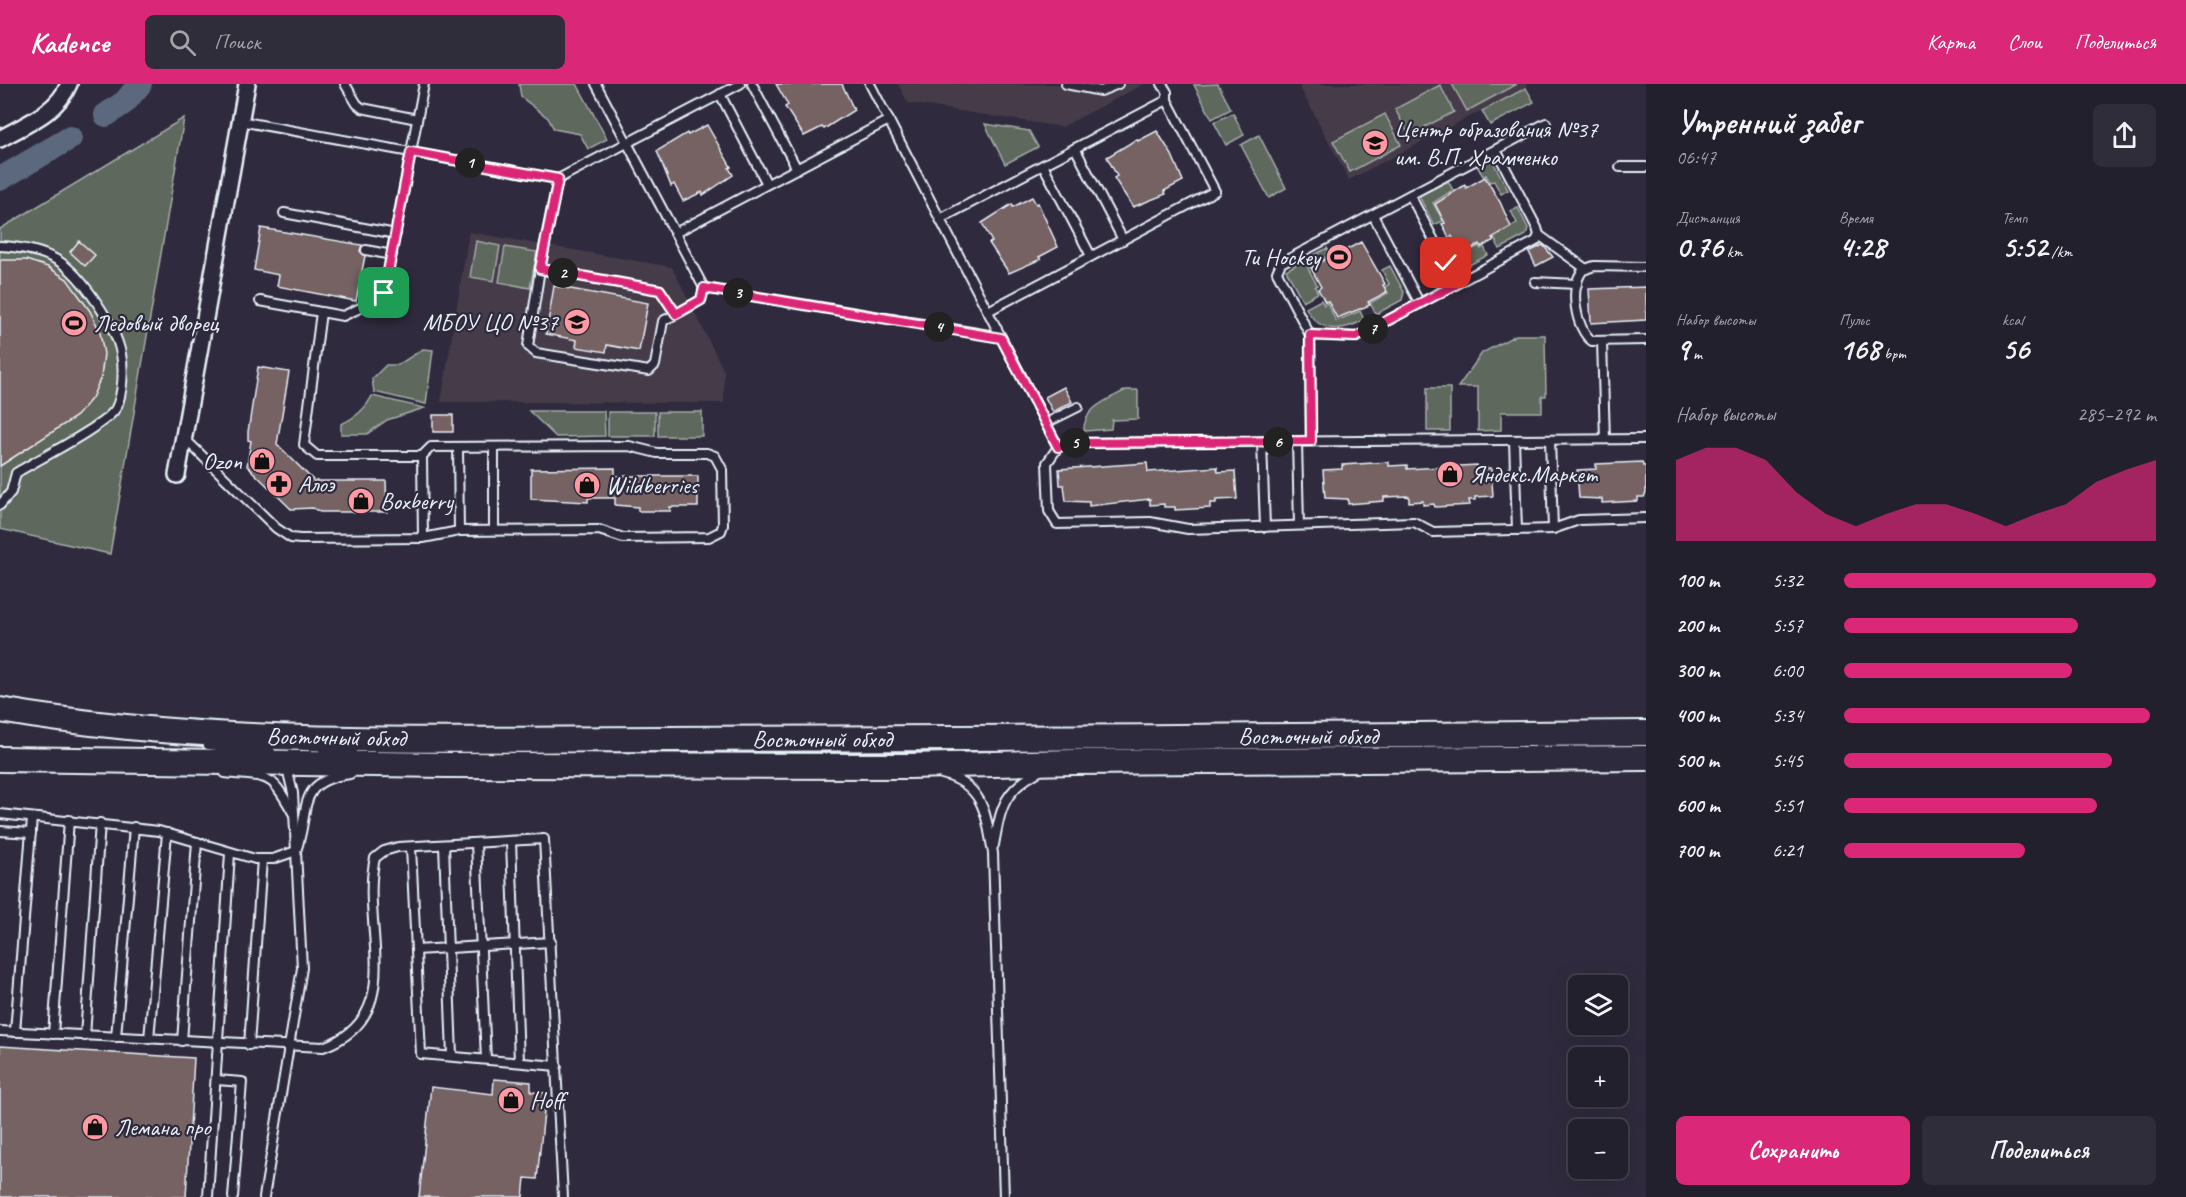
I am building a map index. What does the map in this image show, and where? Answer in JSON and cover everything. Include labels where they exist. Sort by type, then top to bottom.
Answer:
[{"type":"main road","name":"Восточный обход","points":[[0,710],[64,721],[291,738],[535,739],[1646,733]]},
{"type":"main road","name":"Восточный обход","points":[[0,759],[293,768],[447,765],[909,766],[1074,762],[1646,758]]},
{"type":"street","points":[[0,139],[53,108],[64,96],[69,84]]},
{"type":"street","points":[[177,475],[247,84]]},
{"type":"lane","points":[[345,84],[362,108],[417,118]]},
{"type":"lane","points":[[260,301],[348,315],[381,297],[387,287],[424,84]]},
{"type":"lane","points":[[558,179],[528,341],[531,351],[649,371],[655,365],[663,321],[701,300],[704,288],[596,84]]},
{"type":"lane","points":[[240,121],[558,179],[740,84]]},
{"type":"lane","points":[[752,84],[797,169]]},
{"type":"lane","points":[[870,84],[1058,447]]},
{"type":"lane","points":[[1066,84],[1101,91],[1118,84]]},
{"type":"lane","points":[[988,311],[1215,191],[1167,100],[1162,84]]},
{"type":"lane","points":[[720,94],[767,184]]},
{"type":"lane","points":[[940,219],[1167,100]]},
{"type":"lane","points":[[675,233],[889,120]]},
{"type":"lane","points":[[1311,441],[1310,335],[1276,272],[1281,263],[1546,123]]},
{"type":"lane","points":[[1075,148],[1123,240]]},
{"type":"lane","points":[[1496,150],[1539,235],[1586,269]]},
{"type":"lane","points":[[1043,165],[1091,256]]},
{"type":"lane","points":[[1620,167],[1646,167]]},
{"type":"lane","points":[[1410,195],[1457,284]]},
{"type":"lane","points":[[284,213],[396,234]]},
{"type":"lane","points":[[1373,215],[1420,304]]},
{"type":"lane","points":[[1310,335],[1356,337],[1529,246],[1539,235]]},
{"type":"lane","points":[[0,246],[27,248],[60,262],[79,281],[107,320],[122,354],[122,368],[119,398],[109,417],[16,472],[11,492],[0,505]]},
{"type":"lane","points":[[366,250],[392,255]]},
{"type":"lane","points":[[1646,267],[1594,266],[1586,269],[1579,275],[1576,316],[1580,328],[1592,341],[1646,340]]},
{"type":"lane","points":[[540,269],[660,290],[676,314]]},
{"type":"lane","points":[[1535,282],[1577,285]]},
{"type":"lane","points":[[704,288],[1001,338]]},
{"type":"lane","points":[[184,438],[276,528],[291,538],[423,538],[459,531],[494,530],[599,530],[623,538],[709,537],[721,531],[723,525],[720,461],[707,453],[657,453],[629,446],[431,447],[422,456],[317,456],[304,445],[321,312]]},
{"type":"lane","points":[[1602,342],[1605,439]]},
{"type":"lane","points":[[1046,423],[1078,407]]},
{"type":"lane","points":[[1646,439],[1076,443],[1058,447],[1047,463],[1049,511],[1057,524],[1150,522],[1188,529],[1414,522],[1433,532],[1553,529],[1579,520],[1646,518]]},
{"type":"lane","points":[[1514,440],[1517,530]]},
{"type":"lane","points":[[1550,440],[1553,529]]},
{"type":"lane","points":[[1297,441],[1299,525]]},
{"type":"lane","points":[[1262,442],[1265,526]]},
{"type":"lane","points":[[458,447],[459,531]]},
{"type":"lane","points":[[494,447],[494,530]]},
{"type":"lane","points":[[422,456],[423,538]]},
{"type":"lane","points":[[145,727],[184,742]]},
{"type":"lane","points":[[471,750],[535,739]]},
{"type":"lane","points":[[196,744],[270,752],[293,768]]},
{"type":"lane","points":[[264,1197],[302,968],[293,768],[310,753],[365,750]]},
{"type":"lane","points":[[119,761],[267,777],[279,786],[294,815]]},
{"type":"lane","points":[[993,853],[1000,810],[1010,792],[1023,780],[1044,770],[1074,762]]},
{"type":"lane","points":[[0,814],[134,827],[167,833],[230,853],[273,859],[296,851],[303,834],[304,807],[308,793],[321,781],[346,774],[447,765]]},
{"type":"lane","points":[[909,766],[946,775],[966,783],[978,796],[986,814],[993,853],[1004,1197]]},
{"type":"lane","points":[[15,1032],[32,818]]},
{"type":"lane","points":[[53,1034],[69,820]]},
{"type":"lane","points":[[85,1036],[100,823]]},
{"type":"lane","points":[[116,1037],[134,827]]},
{"type":"lane","points":[[0,831],[31,833]]},
{"type":"lane","points":[[149,1039],[167,833]]},
{"type":"lane","points":[[0,1031],[323,1047],[341,1040],[357,1028],[370,1007],[376,980],[371,884],[375,858],[384,851],[411,847],[544,839],[562,1197]]},
{"type":"lane","points":[[511,841],[519,1062]]},
{"type":"lane","points":[[182,1041],[197,842]]},
{"type":"lane","points":[[476,843],[486,1059]]},
{"type":"lane","points":[[444,845],[452,1056]]},
{"type":"lane","points":[[411,847],[421,1054],[557,1066]]},
{"type":"lane","points":[[208,1197],[230,853]]},
{"type":"lane","points":[[249,1045],[262,859]]},
{"type":"lane","points":[[416,950],[550,942]]},
{"type":"lane","points":[[217,1080],[242,1082],[233,1197]]},
{"type":"shaded area","points":[[519,84],[577,84],[607,139],[588,149],[580,134],[554,129],[548,118],[521,97]]},
{"type":"shaded area","points":[[898,84],[1144,84],[1062,127],[908,103]]},
{"type":"shaded area","points":[[1218,84],[1231,109],[1212,119],[1194,85]]},
{"type":"shaded area","name":"Центр образования №37 им. В.П. Храмченко","points":[[1298,84],[1527,84],[1528,86],[1349,180]]},
{"type":"shaded area","points":[[1452,84],[1517,84],[1467,111]]},
{"type":"shaded area","points":[[1440,85],[1454,112],[1409,135],[1395,109]]},
{"type":"shaded area","points":[[1526,88],[1534,102],[1490,125],[1482,111]]},
{"type":"shaded area","points":[[1233,113],[1244,135],[1226,145],[1214,122]]},
{"type":"shaded area","points":[[1385,114],[1401,145],[1350,172],[1333,141]]},
{"type":"shaded area","name":"Ледовый дворец","points":[[184,118],[110,554],[0,529],[0,229]]},
{"type":"shaded area","points":[[985,124],[1029,131],[1038,147],[1005,164]]},
{"type":"shaded area","points":[[1259,135],[1286,188],[1269,198],[1241,145]]},
{"type":"shaded area","points":[[1491,158],[1508,190],[1501,194],[1494,181],[1490,182],[1486,175],[1483,176],[1477,166]]},
{"type":"shaded area","points":[[1448,181],[1453,190],[1433,203],[1443,221],[1434,225],[1419,196]]},
{"type":"shaded area","points":[[1518,208],[1528,228],[1526,235],[1500,249],[1494,238],[1517,223],[1511,211]]},
{"type":"shaded area","name":"МБОУ ЦО №37","points":[[469,232],[672,267],[724,371],[724,403],[441,402]]},
{"type":"shaded area","points":[[1452,239],[1461,255],[1479,246],[1481,249],[1484,247],[1488,255],[1464,268],[1456,265],[1444,243]]},
{"type":"shaded area","points":[[476,241],[500,246],[494,281],[470,277]]},
{"type":"shaded area","points":[[505,247],[537,252],[530,288],[499,282]]},
{"type":"shaded area","points":[[1327,248],[1331,254],[1308,268],[1317,285],[1315,287],[1318,293],[1303,301],[1286,270]]},
{"type":"shaded area","points":[[1390,266],[1404,292],[1402,300],[1376,314],[1370,303],[1388,293],[1385,287],[1389,284],[1382,270]]},
{"type":"shaded area","points":[[1321,300],[1324,305],[1327,303],[1336,321],[1360,311],[1364,320],[1347,327],[1324,326],[1318,323],[1306,308]]},
{"type":"shaded area","points":[[1516,335],[1545,335],[1546,396],[1542,396],[1542,412],[1501,412],[1501,430],[1478,431],[1478,387],[1458,387],[1482,353]]},
{"type":"shaded area","points":[[423,349],[433,350],[426,404],[374,392],[372,379],[386,365],[398,365]]},
{"type":"shaded area","points":[[1427,388],[1450,388],[1450,431],[1427,431]]},
{"type":"shaded area","points":[[1126,390],[1138,390],[1138,419],[1112,420],[1111,429],[1084,431],[1087,416],[1092,411],[1104,401]]},
{"type":"shaded area","points":[[372,396],[424,408],[387,420],[367,434],[341,434],[341,424],[359,413]]},
{"type":"shaded area","points":[[529,411],[604,411],[605,436],[556,437]]},
{"type":"shaded area","points":[[608,412],[655,412],[655,436],[608,436]]},
{"type":"shaded area","points":[[658,412],[702,412],[702,436],[658,436]]},
{"type":"building","points":[[776,84],[842,84],[854,110],[824,129],[822,127],[804,136],[785,107],[788,105]]},
{"type":"building","points":[[707,125],[731,167],[729,168],[733,175],[703,195],[702,192],[683,201],[674,184],[671,186],[657,151],[687,133],[688,135]]},
{"type":"building","points":[[1157,131],[1172,155],[1183,181],[1164,191],[1166,194],[1133,207],[1114,178],[1117,176],[1107,157],[1137,139],[1138,141]]},
{"type":"building","points":[[1485,177],[1511,227],[1492,238],[1494,240],[1487,244],[1481,247],[1480,244],[1461,254],[1452,236],[1449,238],[1442,224],[1445,223],[1435,204],[1465,185],[1466,188]]},
{"type":"building","points":[[1032,197],[1036,204],[1038,203],[1058,247],[1039,257],[1041,259],[1009,273],[989,243],[992,242],[982,223],[1012,204],[1013,207]]},
{"type":"building","points":[[261,228],[362,245],[360,251],[365,256],[356,301],[277,286],[279,275],[254,270]]},
{"type":"building","points":[[79,241],[95,255],[85,266],[70,252]]},
{"type":"building","points":[[1361,242],[1385,284],[1383,285],[1387,292],[1368,302],[1370,305],[1337,318],[1318,289],[1321,287],[1311,268],[1341,250],[1342,252]]},
{"type":"building","points":[[1543,245],[1553,257],[1536,266],[1529,252]]},
{"type":"building","name":"Ледовый дворец","points":[[0,260],[26,260],[48,267],[67,279],[90,311],[100,332],[104,354],[101,377],[92,398],[77,416],[0,466]]},
{"type":"building","points":[[554,286],[648,303],[639,351],[607,345],[606,352],[576,347],[577,340],[546,334]]},
{"type":"building","points":[[1646,287],[1646,320],[1591,323],[1589,289]]},
{"type":"building","points":[[258,367],[289,372],[277,444],[314,481],[386,481],[387,512],[320,512],[313,508],[291,509],[247,466],[251,441],[248,440],[248,432]]},
{"type":"building","points":[[1064,387],[1072,402],[1053,412],[1045,397]]},
{"type":"building","points":[[433,415],[453,415],[453,432],[433,432]]},
{"type":"building","points":[[1389,462],[1389,466],[1407,465],[1407,469],[1477,465],[1477,469],[1491,468],[1493,496],[1475,497],[1475,500],[1469,500],[1470,505],[1435,507],[1434,504],[1423,505],[1423,501],[1409,502],[1409,496],[1384,497],[1384,501],[1348,504],[1348,499],[1325,498],[1323,470],[1342,469],[1342,465]]},
{"type":"building","points":[[1642,462],[1643,466],[1646,466],[1646,493],[1644,497],[1638,497],[1638,501],[1602,503],[1602,499],[1579,498],[1577,470],[1596,469],[1596,464]]},
{"type":"building","points":[[1147,463],[1148,472],[1217,467],[1218,472],[1235,471],[1237,499],[1216,500],[1216,503],[1210,503],[1210,508],[1175,510],[1175,507],[1164,507],[1164,504],[1150,505],[1150,499],[1089,506],[1089,502],[1066,501],[1064,485],[1060,485],[1059,469]]},
{"type":"building","points":[[615,468],[615,476],[698,476],[698,507],[670,507],[671,511],[638,511],[638,507],[615,505],[615,498],[588,498],[588,502],[531,499],[531,469]]},
{"type":"building","name":"Лемана про","points":[[0,1046],[194,1058],[186,1197],[0,1197]]},
{"type":"building","points":[[494,1079],[531,1082],[531,1092],[546,1093],[537,1179],[525,1178],[523,1197],[419,1197],[431,1087],[493,1094]]},
{"type":"waterway","points":[[106,115],[125,102],[140,84]]},
{"type":"waterway","points":[[0,179],[70,138]]},
{"type":"place","name":"Центр образования №37 им. В.П. Храмченко","points":[[1375,143]]},
{"type":"place","name":"Tu Hockey","points":[[1339,257]]},
{"type":"place","name":"МБОУ ЦО №37","points":[[577,322]]},
{"type":"place","name":"Ледовый дворец","points":[[74,323]]},
{"type":"place","name":"Ozon","points":[[262,461]]},
{"type":"place","name":"Яндекс.Маркет","points":[[1450,474]]},
{"type":"place","name":"Алоэ","points":[[279,484]]},
{"type":"place","name":"Wildberries","points":[[587,485]]},
{"type":"place","name":"Boxberry","points":[[361,501]]},
{"type":"place","name":"Hoff","points":[[511,1100]]},
{"type":"place","name":"Лемана про","points":[[95,1127]]},
{"type":"route","points":[[384,293],[387,287],[411,152],[558,179],[547,246],[540,269],[660,290],[668,298],[676,314],[701,300],[704,288],[1001,338],[1058,447],[1076,443],[1311,441],[1310,335],[1356,337],[1457,284],[1446,263]]}]
